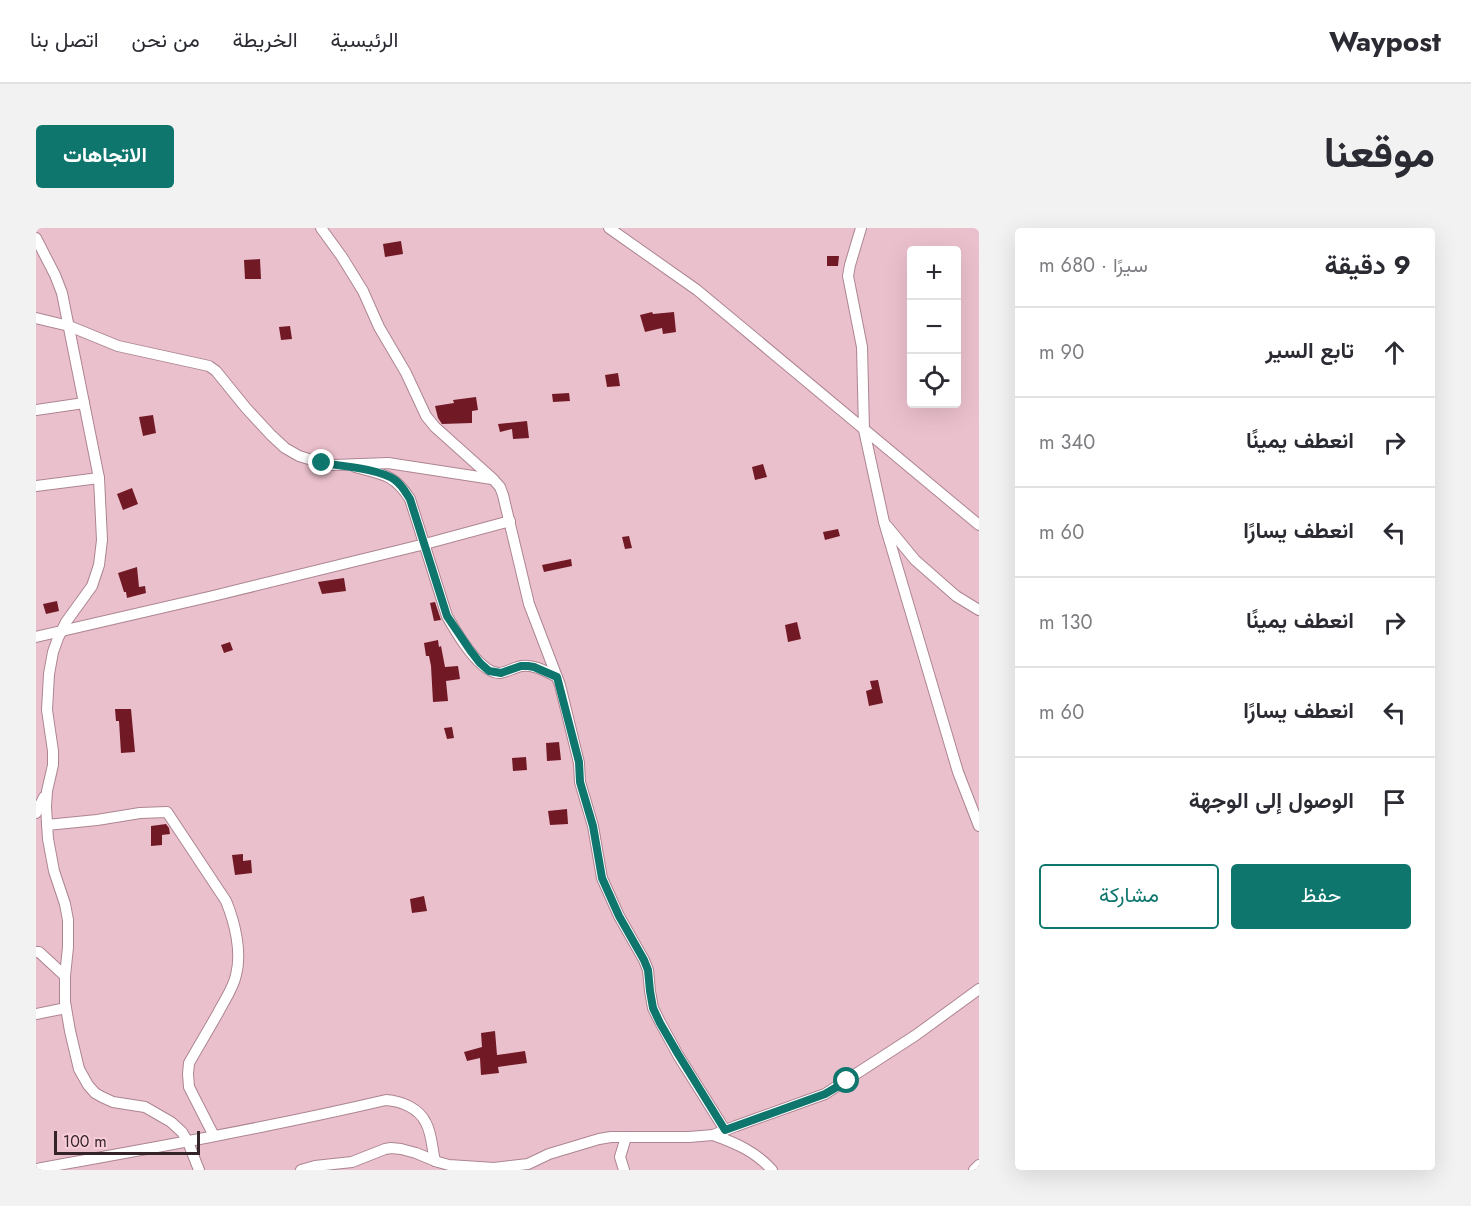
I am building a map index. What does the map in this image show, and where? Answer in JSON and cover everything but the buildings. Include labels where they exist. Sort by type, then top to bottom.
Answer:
[{"type":"street","points":[[321,228],[342,256],[363,291],[426,416],[500,487],[530,604],[557,677],[579,762],[580,782],[593,826],[602,878],[619,916],[644,960],[648,970],[653,1008],[660,1023],[725,1130]]},
{"type":"street","points":[[609,228],[697,290],[979,525]]},
{"type":"street","points":[[861,228],[848,276],[862,347],[864,430],[884,522],[958,772],[979,826]]},
{"type":"street","points":[[36,238],[59,285],[69,326],[99,478],[102,540],[99,566],[92,586],[60,632],[49,674],[47,710],[53,765],[47,791],[47,825],[54,871],[68,920],[65,976],[66,1008],[70,1031],[79,1069],[95,1093],[113,1102],[145,1107],[171,1122],[182,1132],[188,1142],[199,1170]]},
{"type":"street","points":[[36,318],[69,326],[118,346],[208,366],[216,371],[271,435],[285,448],[299,456],[334,465],[388,463],[493,479]]},
{"type":"street","points":[[36,410],[84,403]]},
{"type":"street","points":[[346,465],[374,472],[396,481],[403,488],[410,499],[447,616],[480,663],[489,671],[501,673],[521,666],[534,667],[557,677]]},
{"type":"street","points":[[36,486],[99,478]]},
{"type":"street","points":[[36,637],[425,544],[510,521]]},
{"type":"street","points":[[884,522],[915,560],[956,596],[979,610]]},
{"type":"street","points":[[36,813],[47,791]]},
{"type":"street","points":[[47,825],[140,813],[166,812],[226,901],[233,917],[237,940],[236,978],[189,1063],[188,1074],[189,1087],[214,1136]]},
{"type":"street","points":[[36,951],[65,976]]},
{"type":"street","points":[[301,1170],[351,1162],[391,1148],[416,1153],[449,1165],[494,1168],[526,1167],[549,1154],[599,1139],[713,1135],[825,1094],[916,1035],[979,989]]},
{"type":"street","points":[[36,1014],[66,1008]]},
{"type":"street","points":[[36,1169],[188,1142],[386,1100],[397,1101],[420,1114],[427,1124],[435,1161]]},
{"type":"street","points":[[713,1135],[747,1149],[772,1170]]},
{"type":"street","points":[[624,1170],[620,1157],[626,1137]]},
{"type":"street","points":[[974,1170],[979,1165]]},
{"type":"route","points":[[322,463],[346,465],[374,472],[396,481],[403,488],[410,499],[447,616],[480,663],[489,671],[501,673],[528,666],[557,677],[579,762],[580,782],[593,826],[602,878],[648,970],[653,1008],[660,1023],[725,1130],[825,1094],[847,1081]]}]
